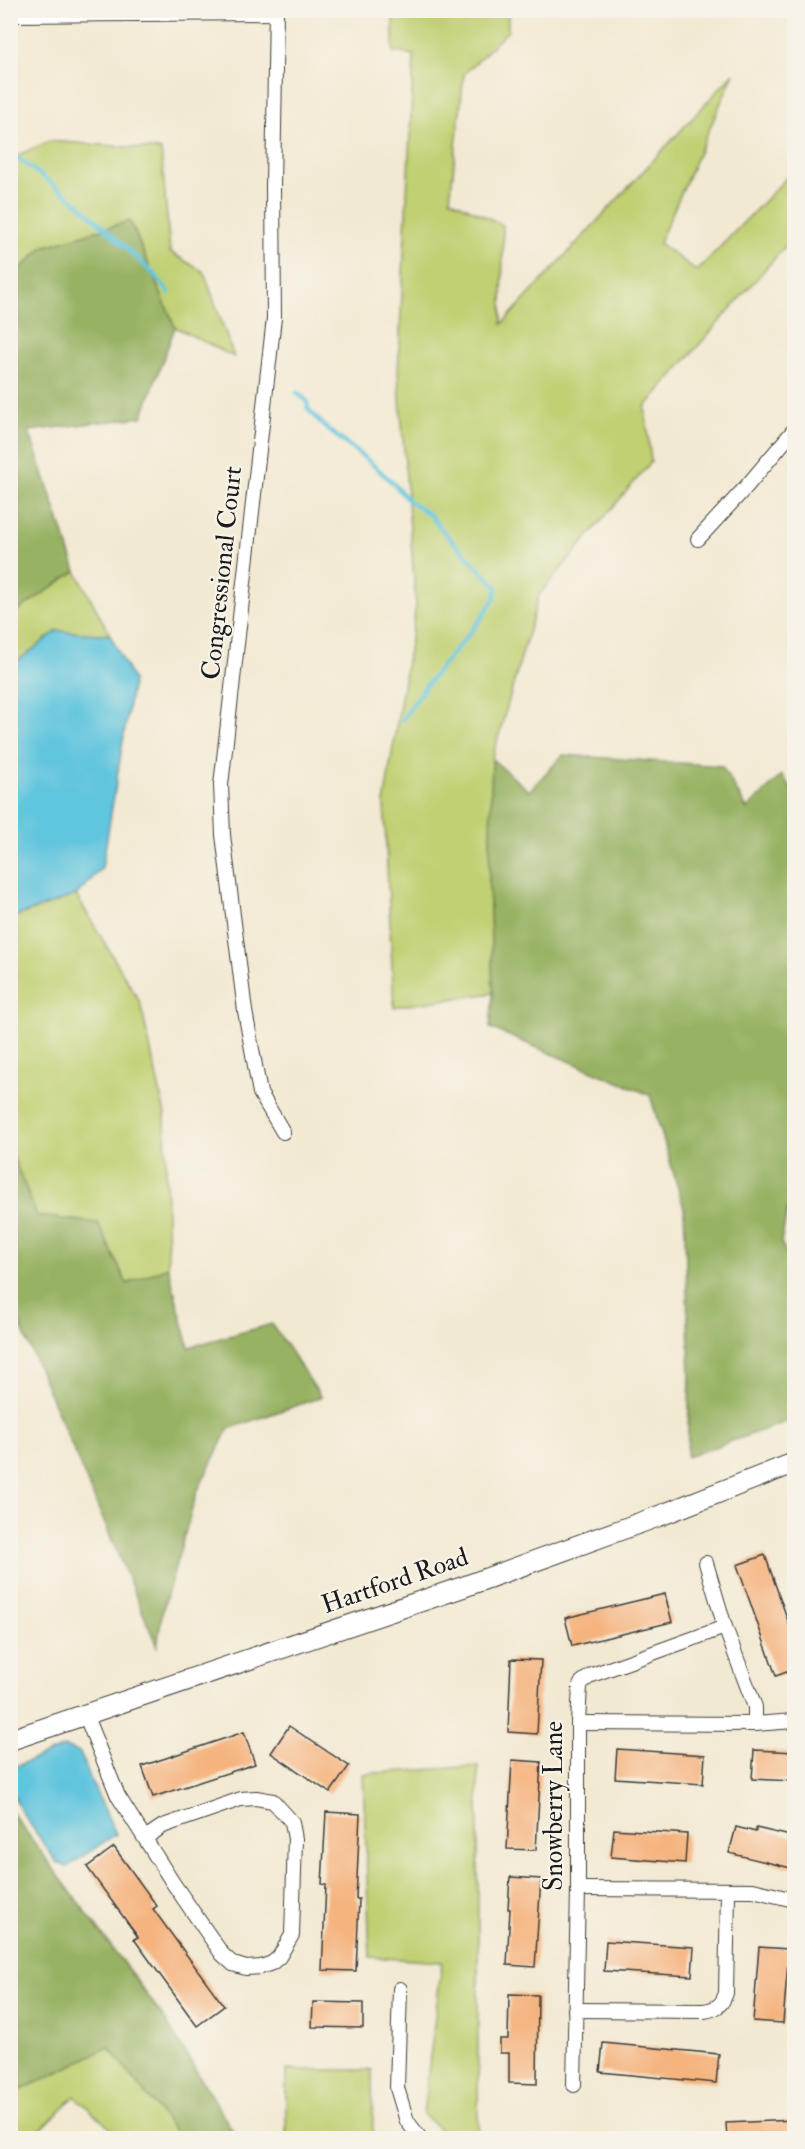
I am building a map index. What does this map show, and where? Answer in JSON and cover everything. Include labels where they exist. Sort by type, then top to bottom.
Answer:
[{"type":"main road","name":"Hartford Road","points":[[10,1740],[463,1587],[659,1516],[795,1463]]},
{"type":"street","points":[[10,15],[276,12]]},
{"type":"street","name":"Congressional Court","points":[[276,12],[273,186],[274,318],[221,785],[223,836],[245,1011],[260,1093],[283,1132]]},
{"type":"street","points":[[698,539],[795,430]]},
{"type":"street","points":[[706,1563],[726,1628],[755,1707],[755,1724]]},
{"type":"street","name":"Snowberry Lane","points":[[574,2085],[580,1686],[587,1678],[726,1628]]},
{"type":"street","points":[[85,1714],[117,1796],[222,1954],[233,1964],[246,1968],[272,1964],[279,1957],[292,1935],[295,1839],[292,1822],[273,1801],[256,1798],[241,1799],[163,1826],[145,1838]]},
{"type":"street","points":[[578,1723],[755,1724],[795,1721]]},
{"type":"street","points":[[578,1889],[728,1892],[753,1890],[795,1900]]},
{"type":"street","points":[[575,2010],[704,2011],[713,2010],[719,2006],[726,1993],[728,1892]]},
{"type":"street","points":[[400,1989],[398,2088],[407,2121],[420,2139]]},
{"type":"green space","points":[[393,11],[508,11],[508,31],[464,74],[450,199],[503,225],[502,324],[734,73],[659,243],[697,271],[794,170],[794,236],[645,407],[651,462],[539,595],[492,759],[489,880],[493,993],[394,1007],[384,803],[416,606],[398,373],[414,55],[393,52]]},
{"type":"green space","points":[[50,141],[161,150],[170,252],[204,272],[234,357],[175,327],[130,221],[43,247],[11,278],[11,158]]},
{"type":"green space","points":[[130,221],[175,327],[142,417],[29,431],[76,571],[11,615],[11,278],[43,247]]},
{"type":"green space","points":[[76,571],[110,635],[57,631],[11,666],[11,615]]},
{"type":"green space","points":[[563,755],[722,766],[747,809],[782,775],[794,792],[794,1179],[781,1242],[794,1268],[794,1419],[687,1457],[690,1378],[684,1208],[650,1095],[490,1028],[493,993],[489,880],[492,759],[529,791]]},
{"type":"green space","points":[[76,895],[140,1002],[165,1114],[168,1267],[127,1284],[98,1223],[37,1216],[11,1152],[10,918]]},
{"type":"green space","points":[[11,1152],[37,1216],[98,1223],[127,1284],[168,1267],[189,1347],[272,1324],[321,1397],[228,1429],[197,1492],[163,1609],[157,1646],[11,1303]]},
{"type":"green space","points":[[478,1766],[478,2138],[448,2138],[423,2114],[442,1962],[370,1957],[363,1774]]},
{"type":"green space","points":[[10,1810],[164,2018],[237,2138],[180,2138],[109,2047],[11,2095]]},
{"type":"green space","points":[[109,2046],[180,2138],[121,2138],[75,2096],[32,2138],[11,2138],[11,2095]]},
{"type":"green space","points":[[286,2070],[372,2070],[373,2138],[286,2138]]},
{"type":"water","points":[[57,631],[110,635],[133,680],[102,868],[76,895],[11,918],[11,666]]},
{"type":"water","points":[[64,1747],[80,1752],[116,1834],[67,1867],[57,1863],[21,1811],[11,1790],[11,1768]]},
{"type":"building","points":[[765,1555],[795,1641],[795,1669],[776,1676],[737,1565]]},
{"type":"building","points":[[665,1594],[672,1622],[572,1646],[565,1618]]},
{"type":"building","points":[[511,1659],[541,1660],[537,1734],[508,1732]]},
{"type":"building","points":[[289,1726],[349,1766],[330,1793],[271,1753]]},
{"type":"building","points":[[244,1732],[255,1764],[153,1797],[142,1766]]},
{"type":"building","points":[[617,1749],[705,1755],[703,1784],[615,1778]]},
{"type":"building","points":[[754,1750],[795,1752],[795,1781],[752,1779]]},
{"type":"building","points":[[512,1760],[541,1762],[536,1850],[507,1849]]},
{"type":"building","points":[[326,1812],[360,1814],[356,1899],[359,1899],[356,1971],[322,1970],[326,1885],[322,1884]]},
{"type":"building","points":[[736,1827],[756,1832],[756,1828],[795,1837],[795,1869],[729,1853]]},
{"type":"building","points":[[614,1829],[687,1834],[685,1863],[611,1857]]},
{"type":"building","points":[[114,1847],[157,1906],[153,1909],[224,2006],[197,2026],[134,1939],[138,1937],[87,1867]]},
{"type":"building","points":[[510,1877],[541,1879],[535,1967],[507,1965]]},
{"type":"building","points":[[606,1941],[694,1947],[692,1976],[604,1971]]},
{"type":"building","points":[[759,1947],[789,1949],[783,2023],[753,2021]]},
{"type":"building","points":[[509,1994],[538,1995],[537,2084],[509,2083],[509,2053],[500,2053],[500,2039],[508,2039]]},
{"type":"building","points":[[313,2002],[363,2003],[363,2028],[312,2027]]},
{"type":"building","points":[[603,2043],[719,2054],[716,2083],[600,2072]]},
{"type":"building","points":[[795,2120],[795,2139],[727,2139],[726,2123]]},
{"type":"waterway","points":[[10,152],[79,204],[156,276],[169,293]]},
{"type":"waterway","points":[[297,393],[307,401],[308,409],[326,428],[371,463],[408,500],[430,515],[497,587],[495,598],[478,623],[427,684],[402,720]]}]
